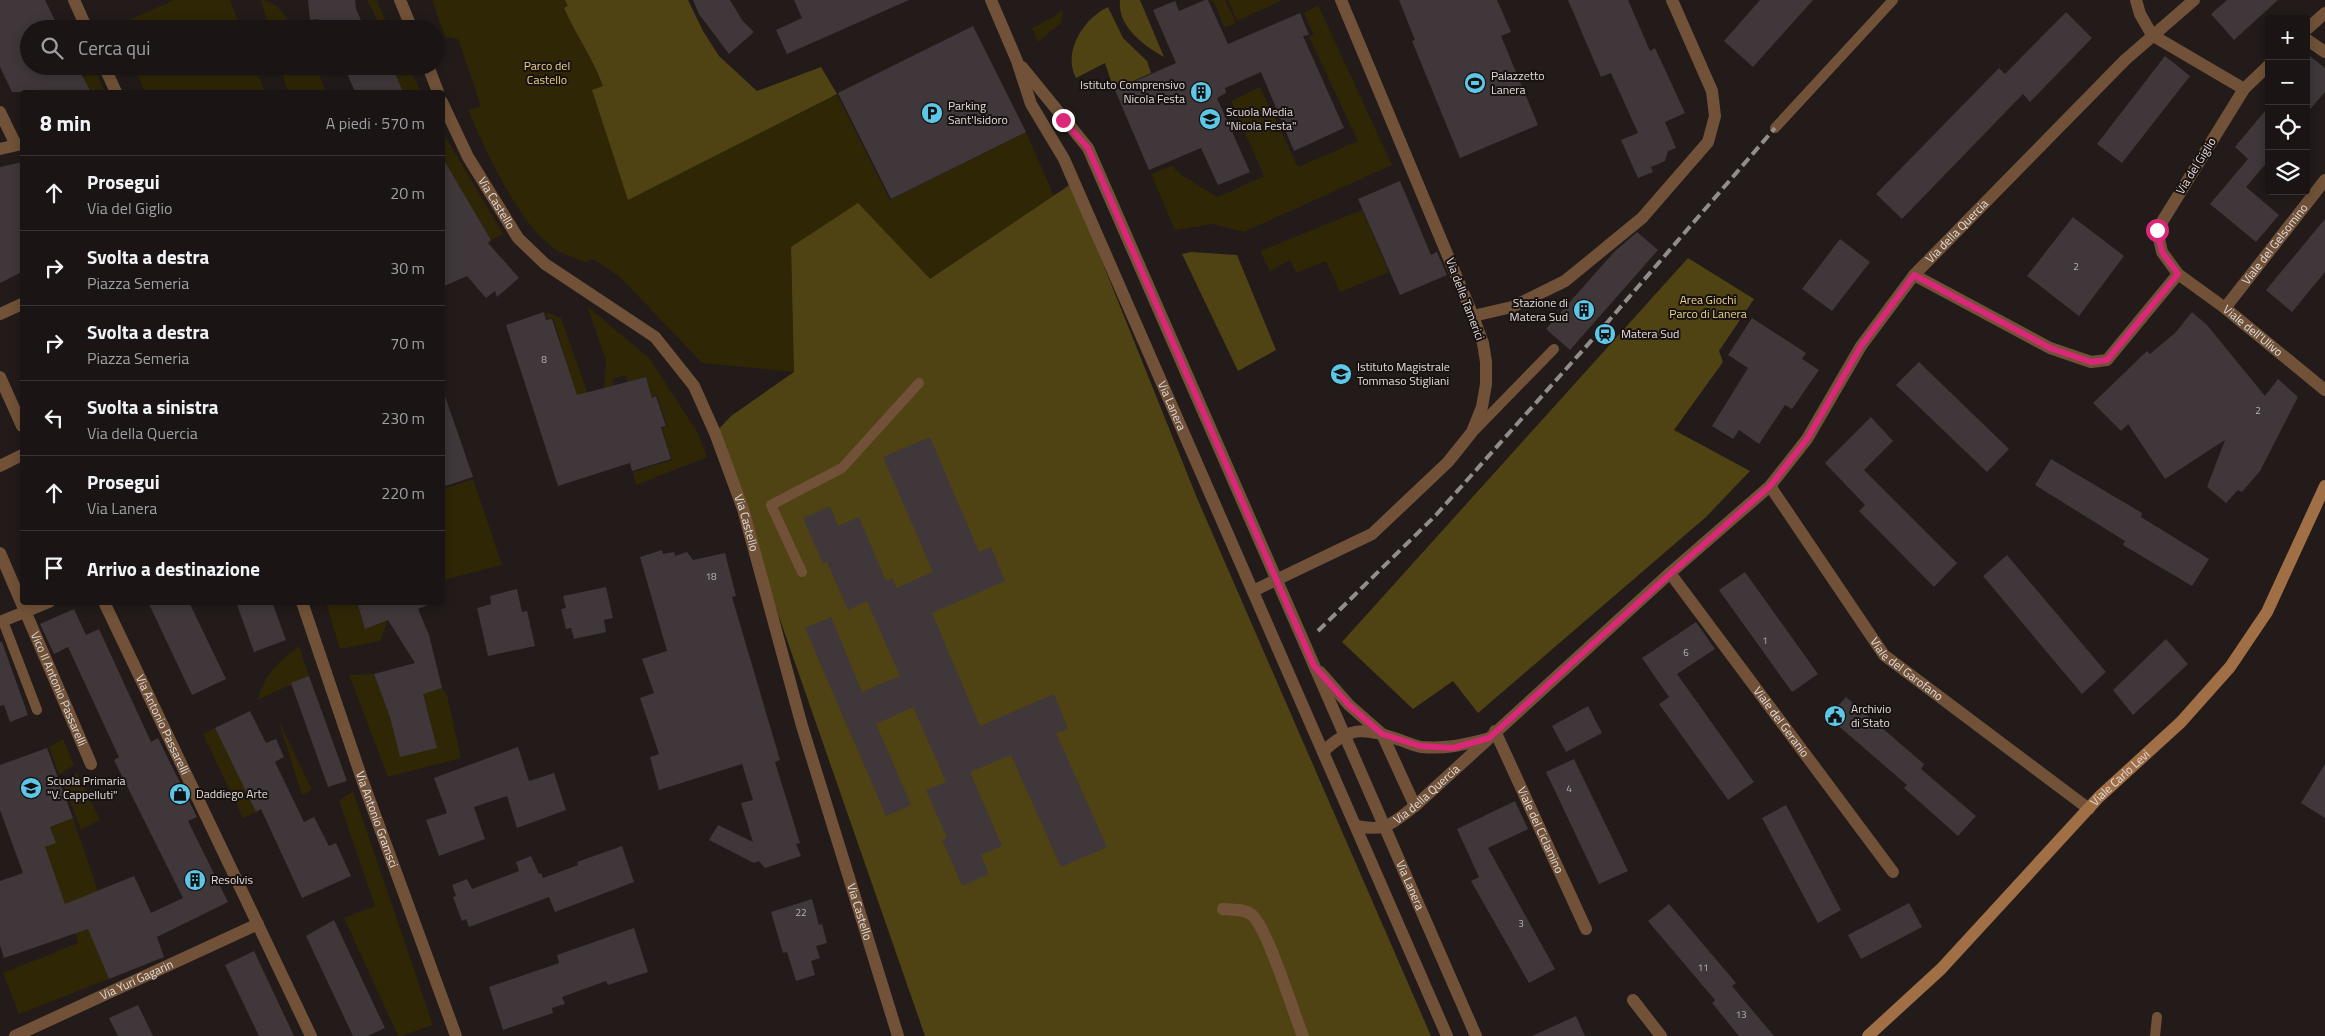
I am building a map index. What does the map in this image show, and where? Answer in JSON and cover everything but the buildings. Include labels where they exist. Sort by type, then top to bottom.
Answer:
[{"type":"main road","name":"Viale Carlo Levi","points":[[1868,1036],[1941,969],[2088,809],[2181,722],[2230,668],[2267,612],[2325,486]]},
{"type":"street","points":[[74,0],[83,20]]},
{"type":"street","points":[[400,0],[408,20]]},
{"type":"street","name":"Via Lanera","points":[[991,0],[1017,61],[1030,104],[1064,159],[1447,1036]]},
{"type":"street","name":"Via delle Tamerici","points":[[1253,591],[1372,534],[1448,462],[1472,432],[1482,407],[1486,384],[1486,362],[1483,344],[1473,316],[1341,0]]},
{"type":"street","points":[[1473,316],[1512,307],[1565,282],[1642,218],[1708,142],[1715,116],[1712,91],[1672,0]]},
{"type":"street","points":[[2136,0],[2140,14],[2152,35],[2244,89]]},
{"type":"street","name":"Via della Quercia","points":[[1356,826],[1371,829],[1386,828],[1415,806],[1670,574],[1770,486],[1807,439],[1861,346],[1914,275],[2152,35],[2194,0]]},
{"type":"street","points":[[2310,26],[2325,13]]},
{"type":"street","points":[[2310,42],[2325,52]]},
{"type":"street","name":"Via Lanera","points":[[1017,61],[1088,148],[1476,1036]]},
{"type":"street","name":"Via del Giglio","points":[[2178,274],[2162,252],[2157,230],[2244,89],[2265,69]]},
{"type":"street","points":[[108,75],[115,90]]},
{"type":"street","points":[[431,75],[437,90]]},
{"type":"street","name":"Via Castello","points":[[445,108],[468,157],[518,238],[545,264],[655,337],[694,386],[715,433],[743,509],[802,726],[898,1036]]},
{"type":"street","points":[[0,112],[19,145],[0,149]]},
{"type":"street","name":"Viale del Gelsomino","points":[[2225,308],[2325,180]]},
{"type":"street","points":[[1914,275],[2050,348],[2091,362],[2107,360],[2178,274]]},
{"type":"street","name":"Viale dell'Ulivo","points":[[2178,274],[2225,308],[2325,390]]},
{"type":"street","points":[[0,314],[20,305]]},
{"type":"street","points":[[0,377],[20,422]]},
{"type":"street","points":[[0,466],[20,457]]},
{"type":"street","name":"Viale del Garofano","points":[[1770,486],[1884,655],[2088,809]]},
{"type":"street","name":"Vico II Antonio Passarelli","points":[[0,553],[20,600]]},
{"type":"street","name":"Viale del Geranio","points":[[1670,574],[1893,872]]},
{"type":"street","name":"Vico II Antonio Passarelli","points":[[22,605],[92,764]]},
{"type":"street","points":[[2,622],[42,605]]},
{"type":"street","name":"Via Antonio Passarelli","points":[[105,605],[311,1036]]},
{"type":"street","name":"Via Antonio Gramsci","points":[[303,605],[363,782],[456,1036]]},
{"type":"street","name":"Via Lanera","points":[[1314,666],[1349,705],[1382,734],[1415,806]]},
{"type":"street","points":[[1323,752],[1343,735],[1356,731],[1369,730],[1382,734]]},
{"type":"street","name":"Via della Quercia","points":[[1382,734],[1420,746],[1453,748],[1492,735]]},
{"type":"street","name":"Viale del Ciclamino","points":[[1492,735],[1586,929]]},
{"type":"street","points":[[1222,909],[1242,910],[1252,915],[1264,932],[1303,1036]]},
{"type":"street","name":"Via Yuri Gagarin","points":[[15,1036],[258,924]]},
{"type":"street","points":[[1633,1000],[1661,1036]]},
{"type":"lane","points":[[1775,128],[1893,0]]},
{"type":"lane","points":[[1472,432],[1554,349]]},
{"type":"lane","points":[[802,572],[771,505],[842,468],[919,383]]},
{"type":"lane","points":[[2,622],[37,710]]},
{"type":"lane","points":[[2156,1036],[2157,1017]]},
{"type":"green space","points":[[174,0],[230,0],[238,20],[129,20]]},
{"type":"green space","points":[[261,0],[276,6],[288,20],[267,20]]},
{"type":"green space","points":[[367,0],[376,0],[386,20],[377,20]]},
{"type":"green space","name":"Parco del Castello","points":[[432,0],[612,0],[643,98],[834,97],[837,94],[890,200],[1026,132],[1054,196],[930,279],[791,247],[794,372],[702,363],[620,277],[593,259],[585,262],[560,252],[545,241],[531,226],[506,188],[484,146],[468,110],[481,106],[458,39],[445,37],[445,20],[439,20]]},
{"type":"green space","points":[[565,0],[688,0],[703,31],[719,56],[757,91],[821,67],[837,94],[628,200],[592,90],[603,86],[564,8],[568,6]]},
{"type":"green space","points":[[1120,0],[1140,0],[1164,57],[1140,41],[1127,27],[1120,9]]},
{"type":"green space","points":[[1210,0],[1225,0],[1236,23],[1224,27],[1215,4]]},
{"type":"green space","points":[[1228,0],[1283,0],[1237,21]]},
{"type":"green space","points":[[1318,5],[1392,165],[1244,232],[1213,224],[1175,230],[1151,174],[1172,166],[1181,175],[1218,197],[1264,176],[1231,101],[1260,87],[1298,167],[1358,141],[1309,37],[1314,35],[1304,13]]},
{"type":"green space","points":[[1108,7],[1123,38],[1147,61],[1151,73],[1114,90],[1105,63],[1076,78],[1072,68],[1072,57],[1078,37],[1091,19]]},
{"type":"green space","points":[[1063,9],[1061,23],[1038,42],[1032,28],[1055,16]]},
{"type":"green space","points":[[97,75],[104,90],[90,90],[83,77]]},
{"type":"green space","points":[[138,75],[258,75],[264,90],[144,90]]},
{"type":"green space","points":[[283,75],[319,75],[324,90],[287,90]]},
{"type":"green space","points":[[396,75],[413,75],[420,90],[402,90]]},
{"type":"green space","points":[[445,136],[503,234],[491,240],[453,176],[445,170]]},
{"type":"green space","points":[[1071,184],[1197,498],[1431,1036],[925,1036],[715,433],[731,416],[794,372],[791,247],[858,203],[930,279]]},
{"type":"green space","points":[[1362,210],[1389,272],[1340,292],[1326,261],[1297,273],[1290,260],[1270,271],[1260,251]]},
{"type":"green space","points":[[1191,252],[1237,255],[1276,350],[1238,371],[1182,254]]},
{"type":"green space","name":"Area Giochi Parco di Lanera","points":[[1688,258],[1754,299],[1719,351],[1723,362],[1674,430],[1750,471],[1706,517],[1478,713],[1453,681],[1413,709],[1342,642]]},
{"type":"green space","points":[[587,306],[649,358],[698,433],[707,457],[636,485],[633,472],[672,460],[662,428],[667,426],[657,395],[652,397],[646,377],[628,382],[625,375],[612,379],[614,385],[604,388],[606,360]]},
{"type":"green space","points":[[545,312],[561,318],[614,468],[601,472],[569,371],[564,372],[558,354],[563,351],[553,318],[547,319]]},
{"type":"green space","points":[[473,479],[502,565],[445,579],[445,488]]},
{"type":"green space","points":[[327,605],[358,605],[365,628],[388,620],[380,641],[340,649]]},
{"type":"green space","points":[[299,646],[309,676],[258,700],[260,691],[273,669]]},
{"type":"green space","points":[[374,674],[386,705],[417,686],[431,691],[442,688],[447,695],[461,758],[388,777],[349,675]]},
{"type":"green space","points":[[278,719],[312,790],[302,795]]},
{"type":"green space","points":[[215,728],[256,812],[243,818],[203,734]]},
{"type":"green space","points":[[63,739],[74,765],[59,775],[49,747]]},
{"type":"green space","points":[[77,773],[100,820],[81,830],[63,783]]},
{"type":"green space","points":[[353,791],[433,1025],[401,1036],[398,1036],[344,918],[375,906],[339,801]]},
{"type":"green space","points":[[73,818],[98,891],[77,900],[109,979],[19,1014],[3,973],[78,943],[75,933],[31,852],[56,843],[50,827]]},
{"type":"railway","points":[[1318,631],[1436,515],[1599,332],[1775,128]]},
{"type":"place","name":"Palazzetto Lanera","points":[[1475,83]]},
{"type":"place","name":"Istituto Comprensivo Nicola Festa","points":[[1201,92]]},
{"type":"place","name":"Parking Sant'Isidoro","points":[[932,113]]},
{"type":"place","name":"Scuola Media \"Nicola Festa\"","points":[[1210,119]]},
{"type":"place","name":"Stazione di Matera Sud","points":[[1584,310]]},
{"type":"place","name":"Matera Sud","points":[[1605,334]]},
{"type":"place","name":"Istituto Magistrale Tommaso Stigliani","points":[[1341,374]]},
{"type":"place","name":"Archivio di Stato","points":[[1835,716]]},
{"type":"place","name":"Scuola Primaria \"V. Cappelluti\"","points":[[31,788]]},
{"type":"place","name":"Daddiego Arte","points":[[180,794]]},
{"type":"place","name":"Resolvis","points":[[195,880]]},
{"type":"route","points":[[1063,120],[1088,148],[1314,666],[1349,705],[1382,734],[1420,746],[1453,748],[1489,738],[1770,486],[1807,439],[1861,346],[1914,275],[2050,348],[2091,362],[2107,360],[2178,274],[2162,252],[2157,230]]}]
